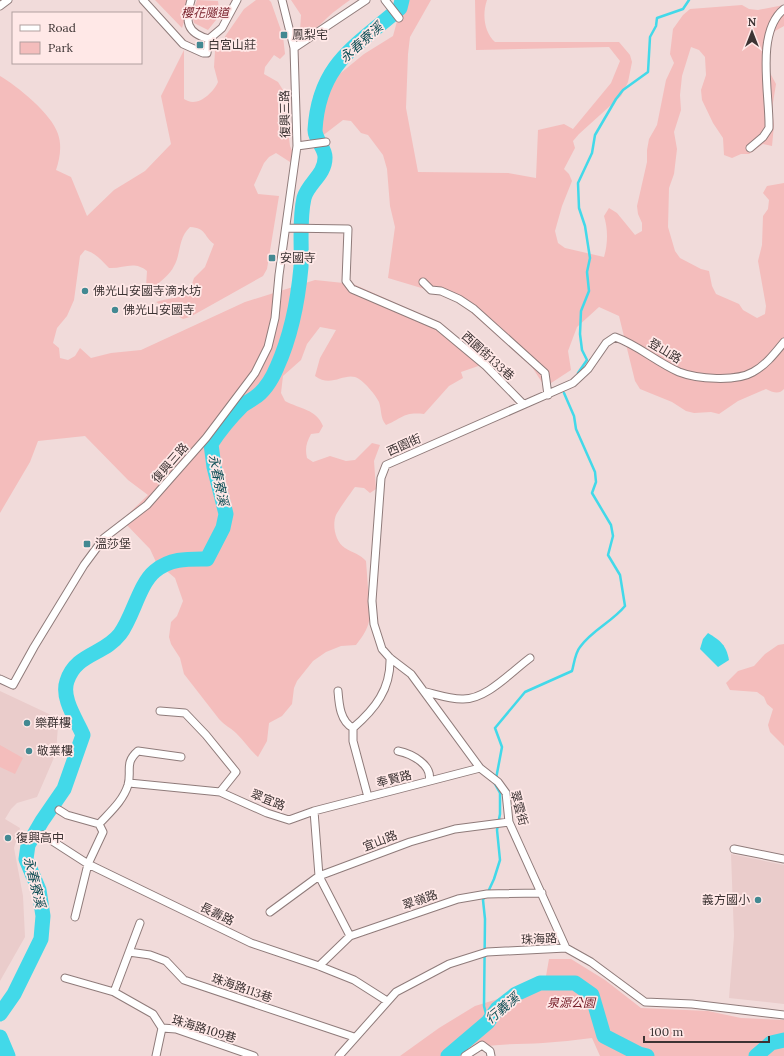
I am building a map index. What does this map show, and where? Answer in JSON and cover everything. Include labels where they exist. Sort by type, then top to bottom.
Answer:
[{"type":"street","points":[[0,6],[8,0]]},
{"type":"street","points":[[143,0],[183,44],[203,53],[207,53],[209,39],[222,28],[237,0]]},
{"type":"street","points":[[191,0],[187,13],[191,30],[198,36],[209,39]]},
{"type":"street","name":"復興三路","points":[[0,679],[13,685],[34,647],[84,565],[104,538],[147,505],[206,438],[255,373],[268,347],[275,318],[297,146],[294,48],[282,0]]},
{"type":"street","points":[[294,48],[366,0]]},
{"type":"street","points":[[386,1],[399,18]]},
{"type":"street","points":[[750,148],[763,137],[769,128],[767,41],[773,22],[784,9]]},
{"type":"street","points":[[297,146],[326,142]]},
{"type":"street","name":"西園街133巷","points":[[286,228],[348,229],[346,281],[348,285],[356,292],[438,326],[486,366],[523,404]]},
{"type":"street","points":[[422,282],[431,290],[459,299],[474,309],[545,373],[548,395]]},
{"type":"street","name":"登山路","points":[[548,395],[573,383],[588,368],[606,343],[615,337],[634,345],[680,372],[708,377],[732,378],[752,372],[767,362],[784,342]]},
{"type":"street","name":"西園街","points":[[390,658],[382,650],[374,624],[372,601],[381,478],[386,465],[537,397],[548,395]]},
{"type":"street","points":[[368,797],[353,741],[353,728],[373,710],[388,685],[391,672],[390,658]]},
{"type":"street","name":"翠雲街","points":[[390,658],[411,674],[426,692],[480,768],[498,782],[506,794],[510,822],[566,948]]},
{"type":"street","points":[[426,692],[456,699],[473,699],[483,695],[530,658]]},
{"type":"street","points":[[338,691],[339,704],[343,718],[347,725],[353,728]]},
{"type":"street","points":[[160,711],[185,713],[206,735],[236,772],[220,792]]},
{"type":"street","points":[[99,824],[115,808],[129,783],[128,771],[131,757],[138,751],[182,757]]},
{"type":"street","points":[[398,751],[410,754],[427,767],[430,772],[429,781]]},
{"type":"street","name":"奉賢路","points":[[314,811],[480,768]]},
{"type":"street","name":"翠宜路","points":[[129,783],[220,792],[267,813],[289,820],[314,811]]},
{"type":"street","points":[[59,810],[67,815],[99,824],[103,832],[88,864],[75,917]]},
{"type":"street","points":[[314,811],[319,876],[350,936]]},
{"type":"street","name":"宜山路","points":[[270,912],[319,876],[410,842],[455,829],[510,822]]},
{"type":"street","name":"長壽路","points":[[43,835],[88,864],[251,943],[319,966],[354,980],[387,1001]]},
{"type":"street","points":[[734,849],[784,859]]},
{"type":"street","name":"翠嶺路","points":[[319,966],[350,936],[458,899],[487,894],[542,893]]},
{"type":"street","points":[[114,992],[140,923]]},
{"type":"street","name":"珠海路","points":[[339,1056],[354,1037],[396,992],[449,964],[487,952],[566,948],[591,962],[645,1002],[692,1004],[784,1015]]},
{"type":"street","name":"珠海路113巷","points":[[129,952],[150,955],[166,961],[184,980],[354,1037]]},
{"type":"street","name":"珠海路109巷","points":[[65,978],[114,992],[153,1014],[162,1028],[176,1029],[254,1056]]},
{"type":"street","points":[[156,1056],[162,1028]]},
{"type":"street","points":[[464,1056],[482,1045],[490,1052],[491,1056]]},
{"type":"shaded area","name":"復興高中","points":[[0,691],[49,714],[58,726],[56,753],[37,797],[17,803],[5,819],[20,828],[14,848],[23,896],[25,937],[0,981]]},
{"type":"shaded area","name":"義方國小","points":[[731,854],[784,865],[784,1004],[729,998],[734,936]]},
{"type":"green space","points":[[155,0],[191,0],[182,28]]},
{"type":"green space","name":"櫻花隧道","points":[[197,0],[218,1],[220,15],[208,30],[194,23],[192,13]]},
{"type":"green space","points":[[256,0],[269,0],[271,2],[283,36],[285,54],[280,59],[274,55],[265,67],[264,74],[278,82],[283,90],[290,146],[294,155],[290,162],[276,153],[269,157],[264,163],[254,185],[258,194],[279,196],[267,269],[263,276],[190,317],[183,319],[156,302],[189,293],[194,278],[205,267],[214,244],[202,231],[190,227],[186,231],[172,269],[168,275],[155,287],[146,287],[147,271],[142,268],[133,265],[109,268],[95,255],[85,250],[80,256],[74,300],[67,316],[57,328],[53,343],[59,348],[60,358],[68,360],[75,356],[80,348],[91,358],[111,353],[141,350],[245,302],[315,280],[353,284],[441,323],[487,363],[461,372],[463,378],[449,386],[424,414],[407,415],[386,425],[381,414],[379,402],[370,389],[359,379],[349,377],[327,381],[315,376],[320,358],[336,330],[320,327],[307,344],[301,360],[283,376],[281,393],[285,401],[312,413],[320,420],[323,426],[319,433],[311,434],[309,437],[306,446],[307,458],[313,462],[330,456],[346,461],[355,460],[372,443],[380,445],[374,461],[376,489],[370,493],[364,488],[355,487],[337,513],[334,524],[335,533],[339,542],[345,548],[366,561],[370,615],[366,631],[356,645],[341,646],[326,652],[313,661],[297,681],[294,688],[292,704],[282,716],[269,723],[267,741],[258,757],[236,733],[219,719],[184,674],[180,658],[171,644],[169,637],[171,622],[177,616],[183,601],[175,578],[156,562],[150,549],[122,520],[148,495],[128,480],[85,436],[38,441],[30,462],[0,513],[0,76],[33,101],[49,118],[54,126],[58,134],[60,148],[56,170],[71,177],[87,216],[114,190],[145,171],[171,144],[161,96],[184,50],[184,99],[191,102],[197,102],[208,95],[218,82],[214,67],[215,51],[244,9]]},
{"type":"green space","points":[[291,0],[350,0],[312,30],[300,31],[301,15]]},
{"type":"green space","points":[[396,0],[431,0],[410,37],[408,54],[406,108],[418,172],[508,173],[536,178],[538,130],[564,124],[573,129],[611,83],[620,61],[609,47],[476,50],[475,0],[487,0],[484,17],[486,28],[491,38],[495,42],[619,42],[630,55],[632,62],[628,82],[621,96],[573,141],[575,148],[564,169],[569,174],[572,181],[562,206],[555,231],[558,243],[565,248],[604,257],[607,236],[604,216],[609,208],[617,213],[635,235],[642,231],[642,223],[638,214],[637,206],[647,162],[649,139],[657,125],[666,80],[674,63],[670,54],[673,29],[683,15],[690,9],[742,5],[749,9],[758,10],[784,5],[784,26],[775,31],[767,46],[769,71],[776,84],[772,109],[774,125],[772,146],[763,144],[749,154],[741,154],[732,158],[724,155],[723,138],[713,123],[702,100],[701,90],[706,75],[705,57],[699,50],[691,47],[682,76],[680,95],[681,110],[674,132],[677,149],[674,174],[669,188],[668,227],[675,251],[680,258],[701,269],[709,271],[712,286],[716,294],[739,304],[743,310],[757,318],[765,314],[766,306],[758,261],[762,245],[763,216],[768,209],[769,200],[763,193],[767,186],[784,183],[784,389],[782,391],[773,392],[766,389],[738,401],[719,414],[711,412],[694,413],[686,411],[672,402],[640,389],[635,381],[619,316],[599,307],[577,327],[568,351],[571,370],[545,387],[532,367],[455,298],[388,278],[395,227],[390,206],[387,169],[383,155],[368,135],[361,133],[351,121],[343,120],[317,140],[308,136],[310,120],[315,112],[313,96],[323,84],[331,81],[364,54],[393,36],[399,14]]},
{"type":"green space","points":[[784,644],[784,746],[770,732],[768,725],[773,709],[767,704],[764,697],[757,692],[730,690],[726,683],[738,671],[754,666],[765,654],[778,645]]},
{"type":"green space","points":[[0,745],[23,758],[15,774],[0,767]]},
{"type":"green space","name":"泉源公園","points":[[549,959],[571,959],[605,980],[641,1008],[708,1011],[741,1018],[784,1020],[784,1056],[600,1056],[592,1038],[549,1043],[487,1046],[476,1048],[455,1056],[400,1056],[439,1028],[475,1006],[521,992],[546,976]]},
{"type":"water","points":[[708,633],[722,644],[728,655],[729,660],[718,667],[700,649],[703,639]]},
{"type":"waterway","name":"永春寮溪","points":[[0,1014],[14,994],[41,939],[43,916],[39,890],[26,859],[28,845],[42,821],[64,789],[83,735],[68,701],[66,694],[67,681],[71,672],[77,665],[113,641],[120,634],[129,619],[140,592],[149,577],[155,571],[173,561],[186,559],[207,559],[223,528],[226,514],[214,467],[211,444],[229,420],[243,405],[262,392],[268,384],[286,343],[296,305],[300,280],[302,206],[306,193],[322,169],[325,158],[315,134],[318,107],[324,89],[332,73],[342,59],[354,46],[400,8],[402,0]]},
{"type":"waterway","points":[[578,373],[587,360],[582,350],[580,334],[581,311],[589,291],[587,272],[590,258],[585,226],[579,208],[578,183],[592,153],[595,135],[616,99],[623,90],[648,72],[650,37],[656,26],[657,18],[683,9],[689,0]]},
{"type":"waterway","points":[[488,892],[500,860],[497,830],[500,814],[500,793],[495,784],[502,747],[495,728],[525,692],[572,671],[577,652],[580,647],[625,606],[620,575],[608,555],[613,536],[611,525],[592,493],[596,482],[595,472],[576,429],[574,416],[564,393]]},
{"type":"waterway","points":[[485,896],[483,900],[485,919],[484,1006],[488,1022]]},
{"type":"waterway","name":"行義溪","points":[[448,1056],[488,1022],[497,1009],[516,994],[540,983],[575,983],[592,995],[604,1036],[639,1054],[647,1056]]},
{"type":"waterway","name":"永春寮溪","points":[[0,1037],[8,1056]]},
{"type":"waterway","name":"行義溪","points":[[756,1056],[771,1043],[784,1040]]},
{"type":"place","name":"鳳梨宅","points":[[284,35]]},
{"type":"place","name":"白宮山莊","points":[[200,45]]},
{"type":"place","name":"安國寺","points":[[272,258]]},
{"type":"place","name":"佛光山安國寺滴水坊","points":[[85,291]]},
{"type":"place","name":"佛光山安國寺","points":[[115,310]]},
{"type":"place","name":"溫莎堡","points":[[87,544]]},
{"type":"place","name":"樂群樓","points":[[27,723]]},
{"type":"place","name":"敬業樓","points":[[29,751]]},
{"type":"place","name":"復興高中","points":[[8,838]]},
{"type":"place","name":"義方國小","points":[[758,900]]}]
